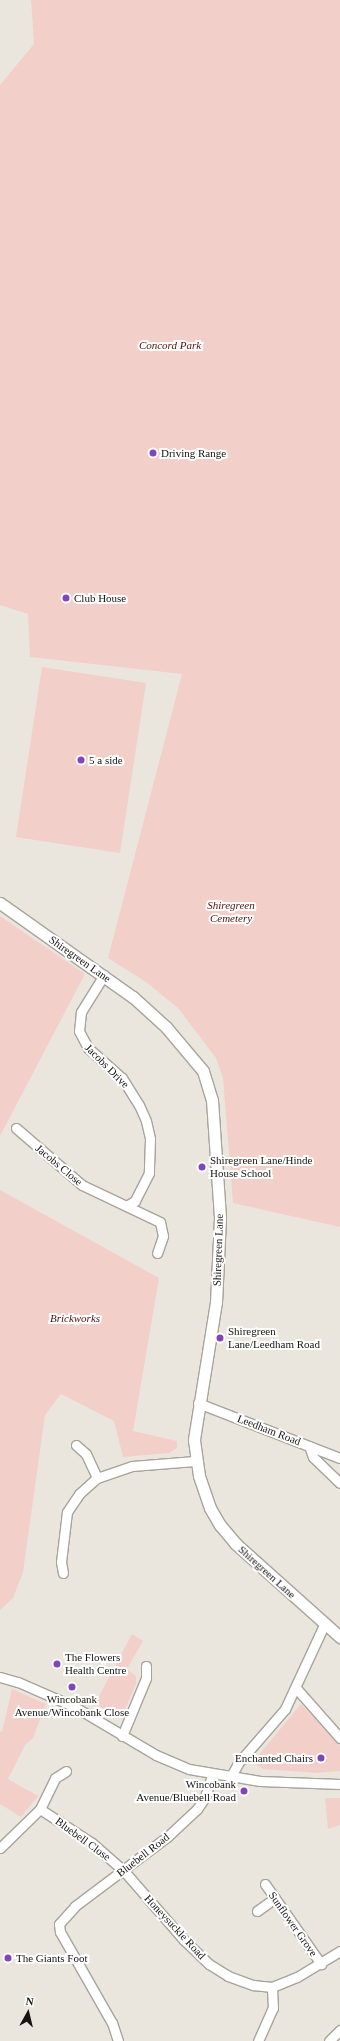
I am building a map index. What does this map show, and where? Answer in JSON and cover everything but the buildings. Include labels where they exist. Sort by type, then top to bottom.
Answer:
[{"type":"street","name":"Shiregreen Lane","points":[[0,903],[104,975],[166,1027],[203,1071],[209,1085],[216,1128],[220,1218],[218,1278],[198,1403],[194,1440],[195,1461],[204,1492],[220,1525],[236,1544],[324,1624],[339,1635]]},
{"type":"street","name":"Jacobs Drive","points":[[104,975],[81,1012],[79,1031],[88,1048],[122,1078],[139,1105],[146,1121],[150,1139],[149,1173],[135,1200],[128,1205]]},
{"type":"street","name":"Jacobs Close","points":[[16,1128],[82,1185],[120,1204],[128,1205]]},
{"type":"street","points":[[128,1205],[160,1222],[163,1236],[156,1253]]},
{"type":"street","name":"Leedham Road","points":[[198,1403],[340,1458]]},
{"type":"street","points":[[76,1445],[86,1454],[98,1478]]},
{"type":"street","points":[[309,1446],[313,1457],[340,1483]]},
{"type":"street","points":[[63,1573],[61,1562],[67,1512],[79,1494],[98,1478],[132,1466],[195,1461]]},
{"type":"street","points":[[230,1778],[239,1762],[285,1709],[296,1688],[311,1648],[324,1624]]},
{"type":"street","points":[[122,1736],[146,1678],[146,1666]]},
{"type":"street","points":[[0,1677],[18,1682],[75,1707],[122,1736],[172,1763],[212,1775],[230,1778],[340,1784]]},
{"type":"street","points":[[296,1688],[340,1738]]},
{"type":"street","points":[[0,1848],[40,1809],[55,1778],[66,1771]]},
{"type":"street","name":"Bluebell Road","points":[[118,2041],[112,2024],[60,1932],[60,1924],[76,1906],[167,1837],[197,1809],[205,1797],[212,1775]]},
{"type":"street","name":"Bluebell Close","points":[[40,1809],[92,1843],[124,1871]]},
{"type":"street","name":"Honeysuckle Road","points":[[124,1871],[184,1940],[209,1964],[228,1976],[254,1985],[272,1987],[297,1977],[321,1964],[340,1951]]},
{"type":"street","name":"Sunflower Grove","points":[[265,1884],[321,1964]]},
{"type":"street","points":[[257,1911],[275,1898]]},
{"type":"street","points":[[258,2041],[273,2008],[272,1987]]},
{"type":"street","points":[[329,2041],[340,2030]]},
{"type":"green space","name":"Concord Park","points":[[31,0],[340,0],[340,1227],[233,1203],[223,1078],[216,1058],[178,1008],[146,982],[108,958],[182,674],[30,657],[28,614],[0,605],[0,85],[34,44]]},
{"type":"green space","name":"5 a side","points":[[42,667],[146,683],[120,853],[16,837]]},
{"type":"green space","points":[[0,916],[85,974],[0,1136]]},
{"type":"green space","name":"Brickworks","points":[[0,1190],[159,1278],[133,1431],[177,1441],[177,1448],[169,1453],[123,1457],[114,1421],[61,1394],[45,1415],[23,1572],[13,1598],[0,1610]]},
{"type":"green space","points":[[132,1634],[143,1641],[127,1669],[136,1676],[136,1684],[123,1714],[118,1716],[95,1704]]},
{"type":"green space","points":[[12,1689],[46,1704],[33,1738],[25,1745],[8,1779],[38,1796],[21,1817],[0,1804],[0,1731],[2,1732]]},
{"type":"green space","points":[[301,1704],[340,1746],[340,1771],[317,1773],[263,1769],[256,1764],[257,1757]]},
{"type":"green space","points":[[325,1798],[340,1798],[340,1825],[328,1829]]},
{"type":"place","name":"Driving Range","points":[[153,453]]},
{"type":"place","name":"Club House","points":[[66,598]]},
{"type":"place","name":"5 a side","points":[[81,760]]},
{"type":"place","name":"Shiregreen Lane/Hinde House School","points":[[202,1167]]},
{"type":"place","name":"Shiregreen Lane/Leedham Road","points":[[220,1338]]},
{"type":"place","name":"The Flowers Health Centre","points":[[57,1664]]},
{"type":"place","name":"Wincobank Avenue/Wincobank Close","points":[[72,1687]]},
{"type":"place","name":"Enchanted Chairs","points":[[321,1758]]},
{"type":"place","name":"Wincobank Avenue/Bluebell Road","points":[[244,1791]]},
{"type":"place","name":"The Giants Foot","points":[[8,1958]]},
{"type":"park label","name":"Shiregreen Cemetery","points":[[231,912]]}]
